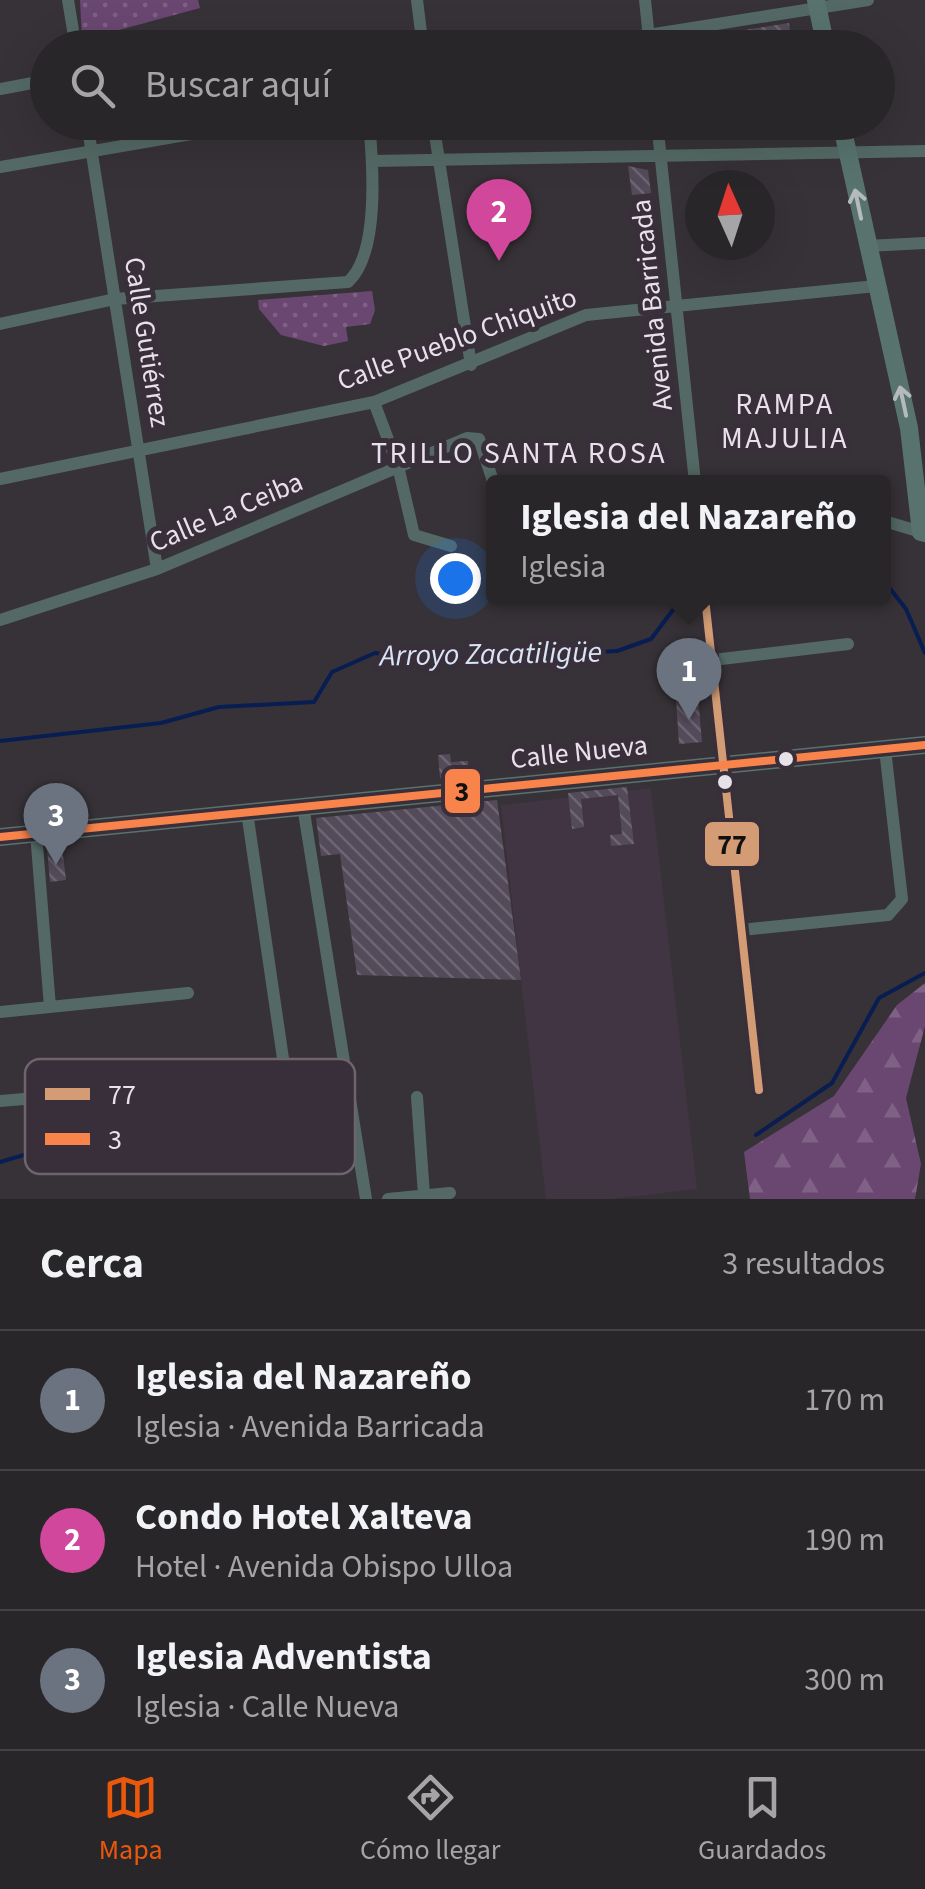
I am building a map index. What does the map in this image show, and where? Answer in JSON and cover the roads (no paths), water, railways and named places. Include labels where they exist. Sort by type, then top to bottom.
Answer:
[{"type":"street","points":[[68,0],[73,30]]},
{"type":"street","points":[[416,0],[420,30]]},
{"type":"street","points":[[645,0],[648,30]]},
{"type":"street","points":[[698,30],[817,3],[868,0]]},
{"type":"street","points":[[817,3],[822,30]]},
{"type":"street","points":[[0,89],[30,83]]},
{"type":"street","name":"Calle Gutiérrez","points":[[90,140],[157,570]]},
{"type":"street","points":[[0,168],[152,140]]},
{"type":"street","points":[[0,324],[115,299],[348,282],[360,272],[371,215],[371,140]]},
{"type":"street","points":[[435,140],[471,365]]},
{"type":"street","name":"Avenida Barricada","points":[[660,140],[694,475]]},
{"type":"street","points":[[845,140],[909,428],[923,533],[891,523]]},
{"type":"street","points":[[372,161],[925,151]]},
{"type":"street","points":[[867,246],[925,243]]},
{"type":"street","name":"Calle Pueblo Chiquito","points":[[0,479],[374,402],[586,316],[876,286]]},
{"type":"street","points":[[374,402],[398,466],[414,535],[451,546]]},
{"type":"street","name":"Calle La Ceiba","points":[[0,620],[157,570],[467,438],[479,439],[491,475]]},
{"type":"street","points":[[706,605],[759,1090]]},
{"type":"street","points":[[713,660],[848,644]]},
{"type":"street","name":"Calle Nueva","points":[[0,836],[925,745]]},
{"type":"street","points":[[741,930],[888,915],[896,908],[902,899],[885,749]]},
{"type":"street","points":[[304,806],[344,1059]]},
{"type":"street","points":[[247,812],[283,1059]]},
{"type":"street","points":[[36,833],[50,1007]]},
{"type":"street","points":[[0,1012],[188,993]]},
{"type":"street","points":[[417,1097],[424,1196]]},
{"type":"street","points":[[0,1101],[25,1099]]},
{"type":"street","points":[[355,1129],[366,1199]]},
{"type":"street","points":[[388,1199],[450,1193]]},
{"type":"waterway","name":"Arroyo Zacatiligüe","points":[[891,590],[906,609],[925,653]]},
{"type":"waterway","name":"Arroyo Zacatiligüe","points":[[0,741],[161,723],[219,707],[314,702],[332,672],[375,653],[428,661],[617,651],[651,639],[677,605]]},
{"type":"waterway","points":[[756,1135],[832,1083],[879,998],[925,973]]},
{"type":"waterway","points":[[0,1162],[25,1155]]},
{"type":"place","name":"Condo Hotel Xalteva","points":[[499,261]]},
{"type":"place","name":"Iglesia del Nazareño","points":[[689,720]]},
{"type":"place","name":"Iglesia Adventista","points":[[56,865]]},
{"type":"district","name":"RAMPA MAJULIA","points":[[785,421]]},
{"type":"district","name":"TRILLO SANTA ROSA","points":[[519,453]]}]
